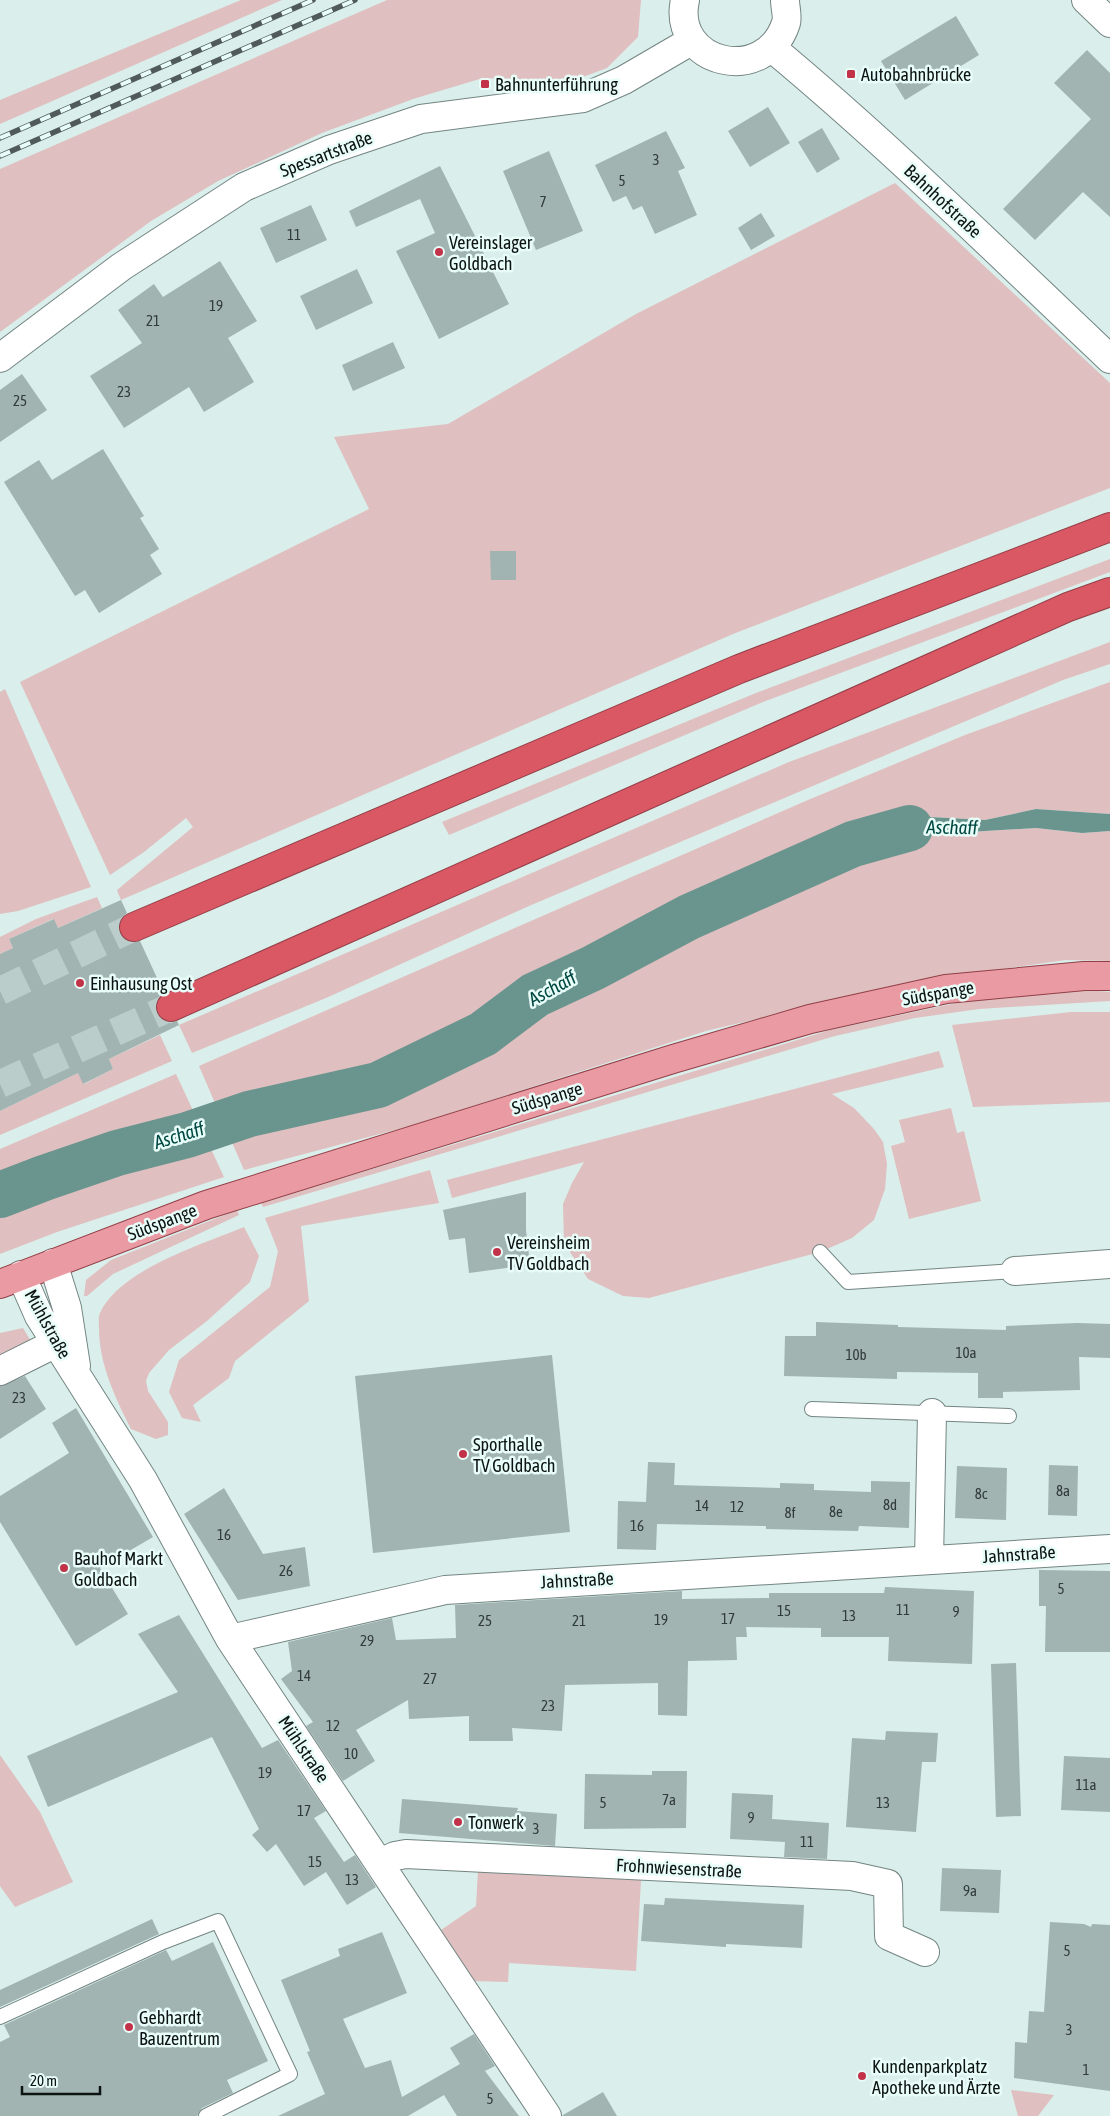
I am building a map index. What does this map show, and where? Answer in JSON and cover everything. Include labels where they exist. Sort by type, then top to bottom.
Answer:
[{"type":"highway","points":[[134,927],[739,669],[1110,527]]},
{"type":"highway","points":[[170,1007],[1068,607],[1110,592]]},
{"type":"main road","name":"Südspange","points":[[11,1280],[206,1204],[673,1059],[810,1019],[946,989],[1110,976]]},
{"type":"street","points":[[685,0],[682,14],[691,41],[716,59],[746,62],[772,48],[786,22],[785,0]]},
{"type":"street","points":[[1086,0],[1110,23]]},
{"type":"street","name":"Spessartstraße","points":[[0,358],[121,268],[244,187],[329,150],[422,120],[583,98],[624,80],[691,41]]},
{"type":"street","name":"Bahnhofstraße","points":[[772,48],[830,97],[914,173],[1110,359]]},
{"type":"street","name":"Mühlstraße","points":[[53,1263],[67,1308],[77,1373]]},
{"type":"street","points":[[1015,1271],[1110,1264]]},
{"type":"street","name":"Mühlstraße","points":[[11,1280],[39,1316],[77,1373],[143,1480],[230,1639],[547,2116]]},
{"type":"street","points":[[0,1371],[56,1344]]},
{"type":"street","points":[[929,1560],[932,1413]]},
{"type":"street","name":"Jahnstraße","points":[[230,1639],[445,1590],[1110,1549]]},
{"type":"street","name":"Frohnwiesenstraße","points":[[380,1862],[406,1854],[852,1876],[888,1884],[888,1936],[925,1952]]},
{"type":"lane","points":[[820,1252],[848,1282],[1015,1271]]},
{"type":"lane","points":[[812,1409],[1009,1416]]},
{"type":"lane","points":[[0,2017],[163,1942],[218,1921],[290,2074],[206,2116]]},
{"type":"shaded area","points":[[241,0],[282,0],[0,124],[0,100]]},
{"type":"shaded area","points":[[387,0],[641,0],[638,37],[607,68],[580,78],[531,80],[483,78],[413,99],[322,133],[218,181],[151,221],[0,332],[0,169]]},
{"type":"shaded area","points":[[895,183],[1110,383],[1110,488],[733,634],[121,900],[117,890],[193,827],[186,818],[144,852],[110,875],[20,682],[369,509],[334,437],[448,424],[636,314]]},
{"type":"shaded area","points":[[1110,559],[1110,572],[763,702],[449,835],[442,822],[756,693]]},
{"type":"shaded area","points":[[1110,642],[1110,664],[1063,680],[529,906],[326,998],[192,1053],[179,1025],[789,762]]},
{"type":"shaded area","points":[[1110,682],[1110,814],[1036,809],[985,820],[912,816],[825,843],[870,848],[920,835],[1036,828],[1082,833],[1110,831],[1110,961],[1066,960],[922,980],[706,1031],[410,1126],[244,1170],[199,1066],[808,800],[965,735]]},
{"type":"shaded area","points":[[5,689],[91,887],[18,911],[0,914],[0,692]]},
{"type":"shaded area","points":[[97,897],[102,908],[58,928],[53,919],[9,939],[13,948],[0,954],[0,937],[36,919]]},
{"type":"shaded area","points":[[1075,989],[1110,992],[1110,1001],[979,1009],[915,1018],[835,1036],[263,1207],[260,1200],[359,1173],[830,1030],[975,999]]},
{"type":"shaded area","points":[[1071,1012],[1110,1012],[1110,1102],[973,1107],[952,1025]]},
{"type":"shaded area","points":[[160,1035],[172,1061],[0,1135],[0,1111],[78,1073],[84,1084],[113,1069],[109,1059]]},
{"type":"shaded area","points":[[939,1051],[944,1067],[832,1094],[854,1108],[874,1129],[883,1142],[887,1164],[885,1189],[874,1220],[852,1238],[820,1252],[649,1298],[623,1296],[588,1279],[564,1243],[563,1204],[584,1162],[452,1198],[447,1180]]},
{"type":"shaded area","points":[[176,1074],[224,1177],[57,1232],[0,1254],[0,1204],[14,1198],[14,1180],[0,1186],[0,1149]]},
{"type":"shaded area","points":[[951,1108],[957,1133],[964,1131],[981,1201],[909,1219],[891,1146],[905,1142],[899,1120]]},
{"type":"shaded area","points":[[430,1170],[439,1203],[301,1226],[309,1301],[235,1361],[229,1378],[193,1405],[201,1422],[182,1418],[169,1392],[179,1360],[270,1287],[278,1251],[265,1218]]},
{"type":"shaded area","points":[[237,1210],[239,1215],[113,1274],[87,1296],[84,1296],[86,1280],[111,1260]]},
{"type":"shaded area","points":[[244,1227],[259,1256],[250,1282],[207,1321],[169,1350],[149,1373],[146,1381],[148,1391],[168,1422],[168,1435],[156,1439],[131,1429],[105,1367],[100,1341],[100,1313],[110,1298],[143,1271],[185,1250]]},
{"type":"shaded area","points":[[23,1328],[32,1343],[0,1357],[0,1333]]},
{"type":"shaded area","points":[[0,1755],[40,1812],[73,1882],[15,1907],[0,1886]]},
{"type":"shaded area","points":[[478,1871],[641,1880],[636,1971],[509,1963],[508,1982],[472,1981],[441,1930],[476,1906]]},
{"type":"shaded area","points":[[1011,2090],[1054,2095],[1038,2116],[1018,2116]]},
{"type":"water","points":[[1036,809],[1110,814],[1110,831],[1082,833],[1036,828],[920,835],[870,848],[824,843],[912,816],[985,820]]},
{"type":"water","points":[[14,1180],[14,1198],[0,1204],[0,1186]]},
{"type":"building","points":[[956,16],[979,55],[905,100],[881,61]]},
{"type":"building","points":[[1087,50],[1110,73],[1110,217],[1083,192],[1035,240],[1003,209],[1091,119],[1054,83]]},
{"type":"building","points":[[768,107],[790,143],[750,167],[728,131]]},
{"type":"building","points":[[822,128],[840,159],[817,173],[798,142]]},
{"type":"building","points":[[666,131],[685,168],[678,171],[697,215],[655,234],[642,206],[633,210],[626,196],[613,202],[595,165]]},
{"type":"building","points":[[549,151],[583,231],[536,250],[503,171]]},
{"type":"building","name":"Vereinslager Goldbach","points":[[440,166],[509,304],[439,339],[396,251],[435,233],[420,199],[356,227],[349,211]]},
{"type":"building","points":[[311,205],[327,240],[276,263],[260,228]]},
{"type":"building","points":[[761,213],[775,236],[751,250],[738,228]]},
{"type":"building","points":[[220,261],[257,321],[228,338],[254,382],[204,412],[189,387],[124,428],[90,376],[142,343],[118,310],[154,284],[163,297]]},
{"type":"building","points":[[357,269],[373,303],[316,330],[300,296]]},
{"type":"building","points":[[393,342],[405,368],[353,391],[342,365]]},
{"type":"building","points":[[22,374],[47,410],[0,442],[0,390]]},
{"type":"building","points":[[103,449],[144,516],[140,518],[159,549],[150,555],[162,574],[99,613],[85,590],[75,596],[4,482],[39,460],[52,480]]},
{"type":"building","points":[[490,551],[516,551],[516,580],[491,580]]},
{"type":"building","name":"Einhausung Ost","points":[[121,900],[127,913],[121,918],[119,925],[120,934],[124,939],[132,942],[140,941],[164,993],[159,997],[156,1005],[157,1014],[162,1020],[170,1023],[177,1021],[179,1025],[109,1059],[113,1069],[83,1084],[78,1073],[0,1111],[0,954],[13,948],[9,939],[54,919],[58,928]]},
{"type":"building","points":[[526,1192],[526,1230],[530,1265],[469,1273],[465,1238],[449,1240],[443,1210]]},
{"type":"building","points":[[816,1322],[898,1325],[898,1327],[1006,1330],[1006,1326],[1077,1323],[1110,1324],[1110,1358],[1079,1357],[1080,1390],[1003,1392],[1003,1398],[978,1398],[978,1373],[897,1372],[897,1379],[784,1376],[785,1336],[816,1336]]},
{"type":"building","name":"Sporthalle TV Goldbach","points":[[552,1355],[570,1532],[373,1553],[355,1376]]},
{"type":"building","points":[[25,1376],[46,1409],[0,1439],[0,1386]]},
{"type":"building","points":[[76,1408],[153,1537],[100,1568],[128,1614],[76,1646],[0,1522],[0,1496],[69,1453],[52,1423]]},
{"type":"building","points":[[648,1462],[675,1463],[674,1485],[780,1488],[780,1483],[814,1484],[814,1490],[871,1492],[871,1481],[910,1482],[909,1528],[859,1526],[858,1531],[766,1529],[766,1526],[657,1524],[656,1550],[617,1549],[618,1501],[646,1502]]},
{"type":"building","points":[[1049,1465],[1078,1466],[1077,1516],[1048,1515]]},
{"type":"building","points":[[957,1466],[1007,1468],[1006,1520],[955,1518]]},
{"type":"building","points":[[224,1488],[263,1554],[305,1547],[310,1586],[238,1600],[184,1514]]},
{"type":"building","points":[[1039,1570],[1110,1571],[1110,1652],[1045,1652],[1046,1606],[1039,1606]]},
{"type":"building","points":[[885,1587],[974,1591],[972,1664],[888,1661],[889,1637],[821,1637],[821,1628],[746,1627],[747,1637],[736,1637],[737,1660],[688,1661],[687,1716],[658,1715],[658,1683],[565,1685],[562,1731],[512,1728],[513,1741],[469,1741],[469,1716],[409,1719],[408,1700],[356,1730],[375,1761],[343,1781],[306,1726],[313,1722],[281,1679],[292,1671],[288,1642],[392,1618],[396,1640],[456,1638],[455,1605],[682,1591],[682,1599],[769,1598],[769,1593],[884,1593]]},
{"type":"building","points":[[179,1615],[262,1748],[278,1740],[326,1811],[314,1818],[344,1862],[355,1855],[376,1887],[347,1905],[326,1872],[304,1886],[276,1844],[267,1852],[252,1835],[259,1829],[212,1737],[48,1807],[27,1756],[178,1692],[138,1634]]},
{"type":"building","points":[[1016,1663],[1021,1816],[996,1817],[991,1664]]},
{"type":"building","points":[[886,1731],[938,1733],[936,1762],[922,1762],[916,1832],[846,1827],[852,1738],[885,1740]]},
{"type":"building","points":[[1064,1756],[1110,1758],[1110,1812],[1061,1810]]},
{"type":"building","points":[[652,1771],[687,1771],[686,1828],[584,1829],[585,1774],[652,1775]]},
{"type":"building","points":[[732,1793],[773,1795],[772,1819],[829,1823],[827,1859],[784,1857],[785,1842],[730,1839]]},
{"type":"building","name":"Tonwerk","points":[[402,1799],[518,1808],[517,1811],[557,1814],[555,1846],[399,1833]]},
{"type":"building","points":[[942,1868],[1001,1870],[999,1913],[940,1911]]},
{"type":"building","points":[[665,1898],[804,1905],[802,1948],[726,1944],[726,1947],[641,1941],[644,1904],[664,1905]]},
{"type":"building","points":[[152,1919],[159,1934],[0,2007],[0,1990]]},
{"type":"building","points":[[1050,1922],[1084,1924],[1091,1927],[1092,1924],[1110,1925],[1110,2091],[1014,2078],[1015,2042],[1027,2043],[1029,2011],[1044,2012]]},
{"type":"building","points":[[382,1932],[407,1993],[343,2019],[365,2068],[391,2060],[402,2097],[460,2064],[450,2048],[474,2034],[495,2066],[485,2071],[519,2116],[457,2116],[444,2095],[408,2116],[278,2116],[325,2094],[307,2052],[310,2051],[281,1980],[340,1956],[338,1949]]},
{"type":"building","name":"Gebhardt Bauzentrum","points":[[213,1942],[268,2061],[227,2080],[233,2093],[202,2108],[197,2116],[0,2116],[0,2042],[10,2037],[4,2025],[166,1950],[172,1961]]},
{"type":"building","points":[[603,2092],[617,2116],[562,2116],[563,2115]]},
{"type":"waterway","name":"Aschaff","points":[[0,1195],[117,1153],[187,1135],[249,1114],[378,1085],[483,1034],[535,995],[593,968],[689,917],[853,844],[910,828]]},
{"type":"tunnel","points":[[0,991],[134,927]]},
{"type":"tunnel","points":[[0,1084],[171,1007]]},
{"type":"railway","points":[[0,138],[313,0]]},
{"type":"railway","points":[[0,156],[355,0]]},
{"type":"place","name":"Autobahnbrücke","points":[[851,74]]},
{"type":"place","name":"Bahnunterführung","points":[[485,84]]},
{"type":"place","name":"Vereinslager Goldbach","points":[[439,252]]},
{"type":"place","name":"Einhausung Ost","points":[[80,983]]},
{"type":"place","name":"Vereinsheim TV Goldbach","points":[[497,1252]]},
{"type":"place","name":"Sporthalle TV Goldbach","points":[[463,1454]]},
{"type":"place","name":"Bauhof Markt Goldbach","points":[[64,1568]]},
{"type":"place","name":"Tonwerk","points":[[458,1822]]},
{"type":"place","name":"Gebhardt Bauzentrum","points":[[129,2027]]},
{"type":"place","name":"Kundenparkplatz Apotheke und Ärzte","points":[[862,2076]]}]
